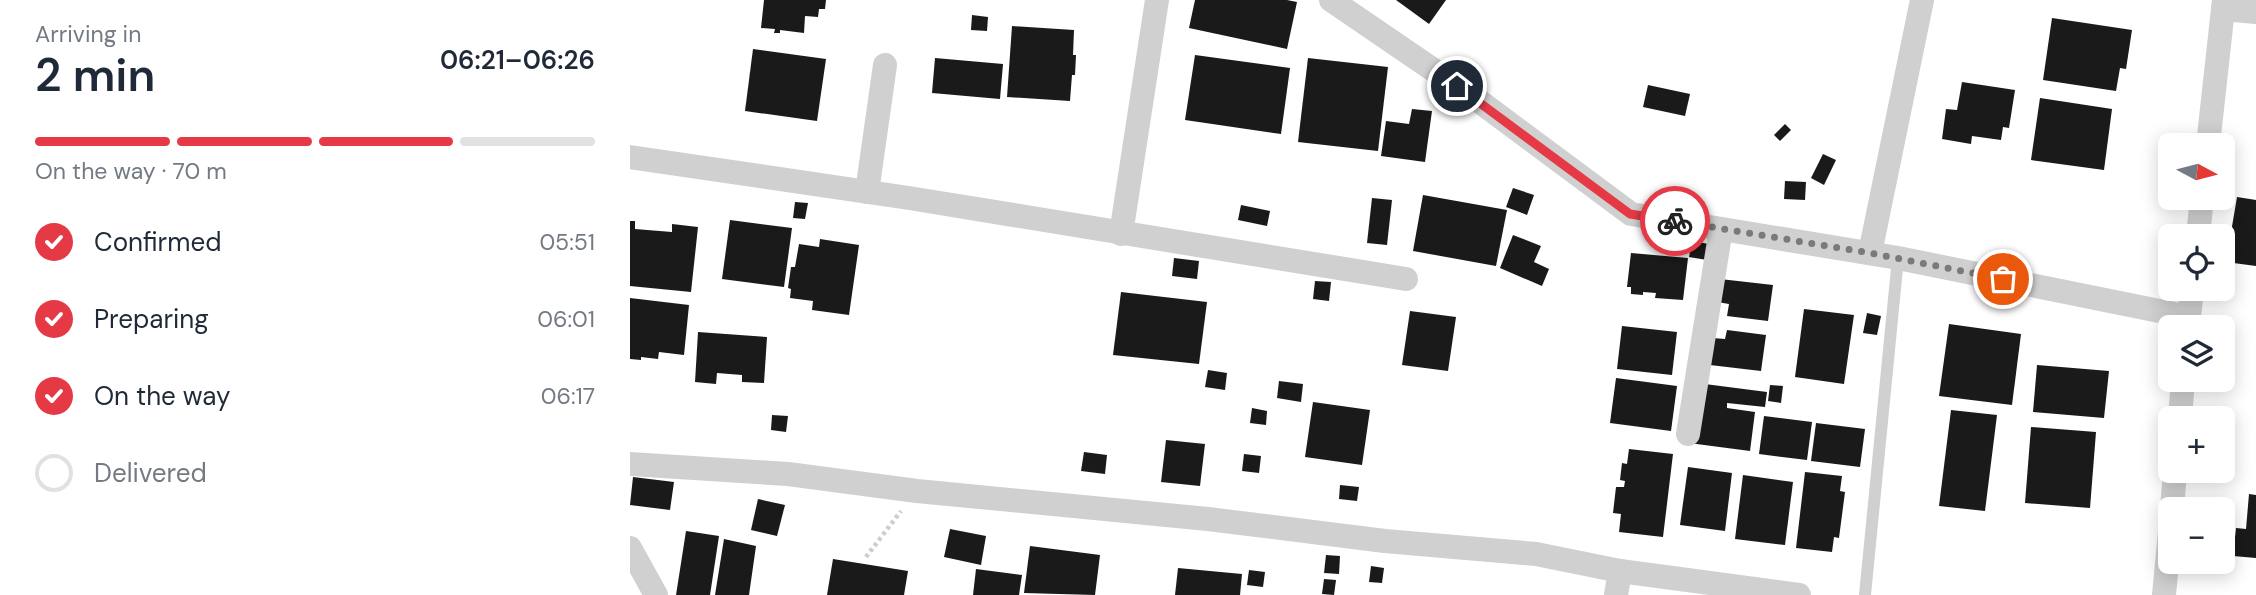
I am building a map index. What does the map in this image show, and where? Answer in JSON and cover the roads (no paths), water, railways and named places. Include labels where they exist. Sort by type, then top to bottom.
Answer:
[{"type":"street","points":[[1121,234],[1157,0]]},
{"type":"street","points":[[1331,0],[1479,101],[1630,214],[1898,258],[2158,315]]},
{"type":"street","points":[[1870,253],[1922,0]]},
{"type":"street","points":[[2209,133],[2223,5],[2256,12]]},
{"type":"street","points":[[867,192],[885,65]]},
{"type":"street","points":[[630,157],[867,192],[1406,279]]},
{"type":"street","points":[[1688,433],[1721,229]]},
{"type":"street","points":[[630,464],[788,474],[917,491],[1209,519],[1385,541],[1536,554],[1618,583],[1799,595]]},
{"type":"street","points":[[630,548],[656,595]]},
{"type":"street","points":[[2164,595],[2166,574]]},
{"type":"lane","points":[[1866,595],[1898,258]]}]
